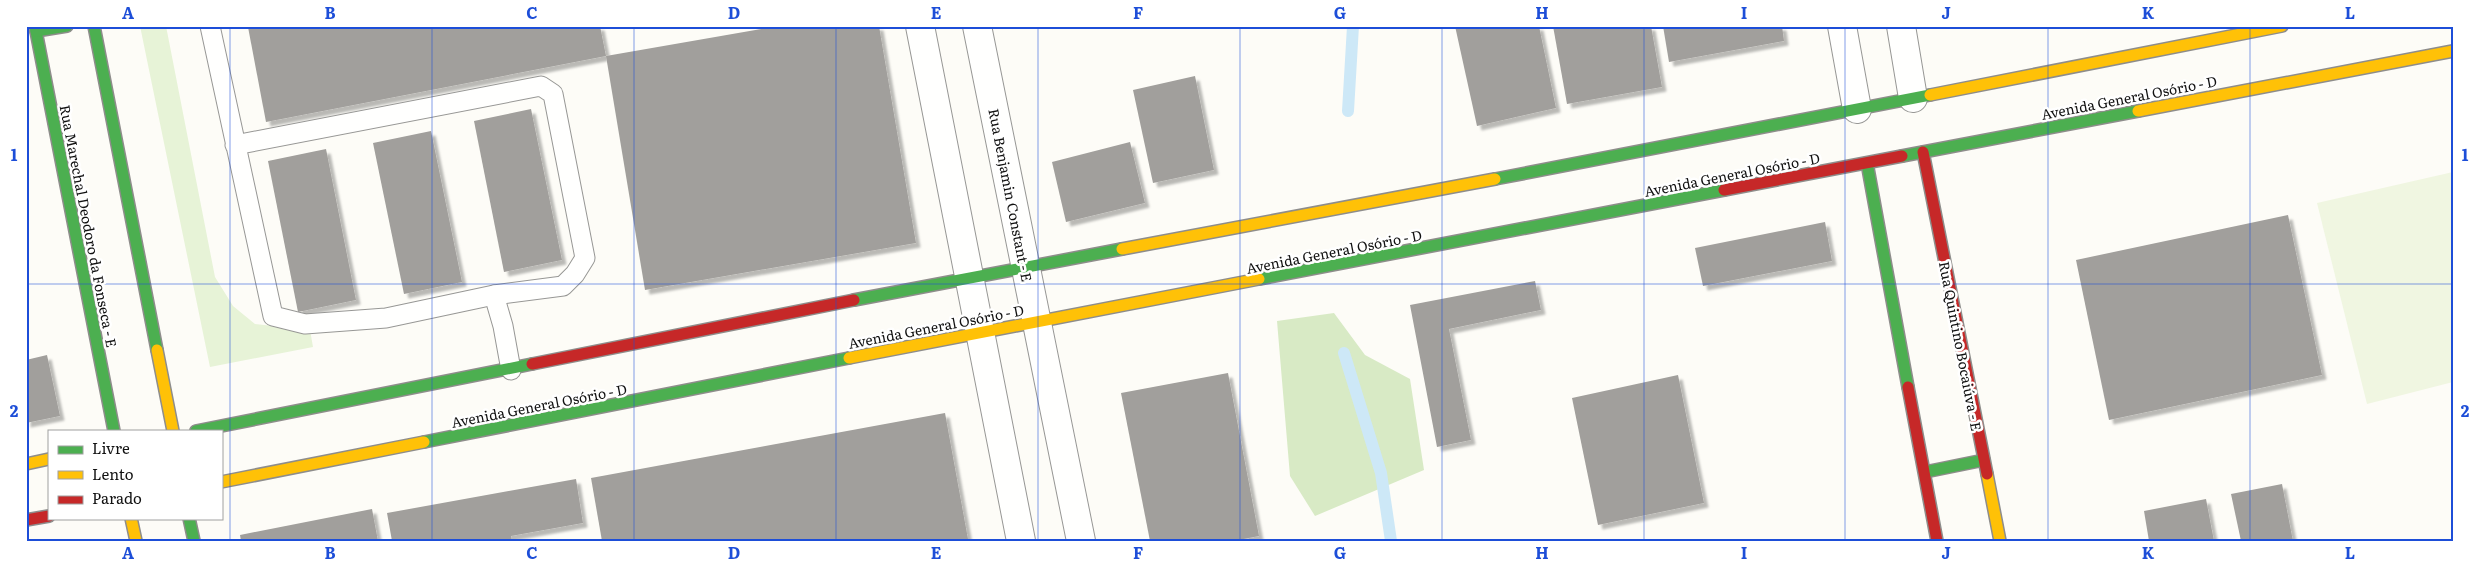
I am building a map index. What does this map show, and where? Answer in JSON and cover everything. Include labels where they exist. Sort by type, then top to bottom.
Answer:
[{"type":"main road","points":[[35,29],[67,26]]},
{"type":"main road","points":[[94,26],[173,430]]},
{"type":"main road","points":[[201,430],[970,278],[2282,26]]},
{"type":"main road","name":"Rua Marechal Deodoro da Fonseca - E","points":[[35,29],[114,430]]},
{"type":"main road","name":"Avenida General Osório - D","points":[[222,482],[980,332],[2453,51]]},
{"type":"main road","name":"Rua Quintino Bocaiúva - E","points":[[1923,152],[2000,541]]},
{"type":"main road","points":[[1867,163],[1937,541]]},
{"type":"main road","points":[[26,464],[48,459]]},
{"type":"main road","points":[[1925,472],[1984,460]]},
{"type":"main road","points":[[26,520],[48,516]]},
{"type":"main road","points":[[131,520],[136,541]]},
{"type":"main road","points":[[189,520],[194,541]]},
{"type":"street","points":[[920,26],[1021,541]]},
{"type":"street","name":"Rua Benjamin Constant - E","points":[[977,26],[1081,541]]},
{"type":"street","points":[[1842,26],[1857,109]]},
{"type":"street","points":[[1901,26],[1913,98]]},
{"type":"lane","points":[[210,26],[234,145],[273,316],[305,324],[386,318],[494,295],[562,286],[575,274],[585,258],[553,94],[541,86],[454,94],[234,145]]},
{"type":"lane","points":[[494,295],[503,326],[511,370]]},
{"type":"green space","points":[[140,26],[166,26],[215,277],[233,306],[255,324],[310,330],[313,347],[210,367]]},
{"type":"green space","points":[[2453,172],[2453,382],[2367,404],[2317,203]]},
{"type":"green space","points":[[1334,313],[1365,355],[1410,379],[1424,470],[1315,516],[1290,476],[1277,321]]},
{"type":"building","points":[[600,26],[606,56],[266,122],[248,27]]},
{"type":"building","points":[[778,26],[879,26],[916,243],[645,290],[606,56]]},
{"type":"building","points":[[1455,26],[1539,26],[1556,108],[1477,126]]},
{"type":"building","points":[[1553,26],[1651,26],[1662,87],[1567,104]]},
{"type":"building","points":[[1663,26],[1782,26],[1784,41],[1669,62]]},
{"type":"building","points":[[1195,76],[1214,170],[1153,183],[1133,90]]},
{"type":"building","points":[[531,109],[562,260],[504,272],[474,121]]},
{"type":"building","points":[[431,131],[462,282],[404,294],[373,143]]},
{"type":"building","points":[[1130,142],[1145,203],[1066,222],[1052,162]]},
{"type":"building","points":[[326,149],[356,300],[298,312],[268,161]]},
{"type":"building","points":[[2288,215],[2322,375],[2109,420],[2076,260]]},
{"type":"building","points":[[1825,222],[1832,261],[1703,286],[1695,248]]},
{"type":"building","points":[[1535,281],[1541,310],[1449,329],[1471,440],[1437,447],[1410,305]]},
{"type":"building","points":[[47,355],[60,416],[26,423],[26,360]]},
{"type":"building","points":[[1228,373],[1259,536],[1233,541],[1150,541],[1121,393]]},
{"type":"building","points":[[1678,375],[1704,503],[1598,525],[1572,398]]},
{"type":"building","points":[[945,413],[968,539],[602,541],[591,478]]},
{"type":"building","points":[[576,479],[583,523],[511,536],[512,541],[392,541],[387,513]]},
{"type":"building","points":[[2282,484],[2293,541],[2241,541],[2231,494]]},
{"type":"building","points":[[2206,499],[2214,541],[2149,541],[2144,511]]},
{"type":"building","points":[[372,509],[378,541],[241,541],[240,535]]},
{"type":"waterway","points":[[1348,111],[1353,26]]},
{"type":"waterway","points":[[1344,353],[1381,473],[1391,541]]},
{"type":"traffic: fast","points":[[35,26],[114,430]]},
{"type":"traffic: fast","points":[[36,31],[67,26]]},
{"type":"traffic: fast","points":[[94,26],[157,350]]},
{"type":"traffic: fast","points":[[1495,179],[1930,95]]},
{"type":"traffic: fast","points":[[1902,156],[2138,111]]},
{"type":"traffic: fast","points":[[1867,163],[1908,387]]},
{"type":"traffic: fast","points":[[1259,279],[1724,190]]},
{"type":"traffic: fast","points":[[854,300],[1122,249]]},
{"type":"traffic: fast","points":[[424,442],[849,358]]},
{"type":"traffic: fast","points":[[201,430],[532,364]]},
{"type":"traffic: fast","points":[[1925,472],[1984,460]]},
{"type":"traffic: fast","points":[[189,520],[194,541]]},
{"type":"traffic: slow","points":[[1930,95],[2282,26]]},
{"type":"traffic: slow","points":[[2138,111],[2453,51]]},
{"type":"traffic: slow","points":[[1122,249],[1495,179]]},
{"type":"traffic: slow","points":[[849,358],[1259,279]]},
{"type":"traffic: slow","points":[[157,350],[173,430]]},
{"type":"traffic: slow","points":[[222,482],[424,442]]},
{"type":"traffic: slow","points":[[26,464],[48,459]]},
{"type":"traffic: slow","points":[[1987,474],[2000,541]]},
{"type":"traffic: slow","points":[[131,520],[136,541]]},
{"type":"traffic: jam","points":[[1923,152],[1987,474]]},
{"type":"traffic: jam","points":[[1724,190],[1902,156]]},
{"type":"traffic: jam","points":[[532,364],[854,300]]},
{"type":"traffic: jam","points":[[1908,387],[1937,541]]},
{"type":"traffic: jam","points":[[26,520],[48,516]]}]
